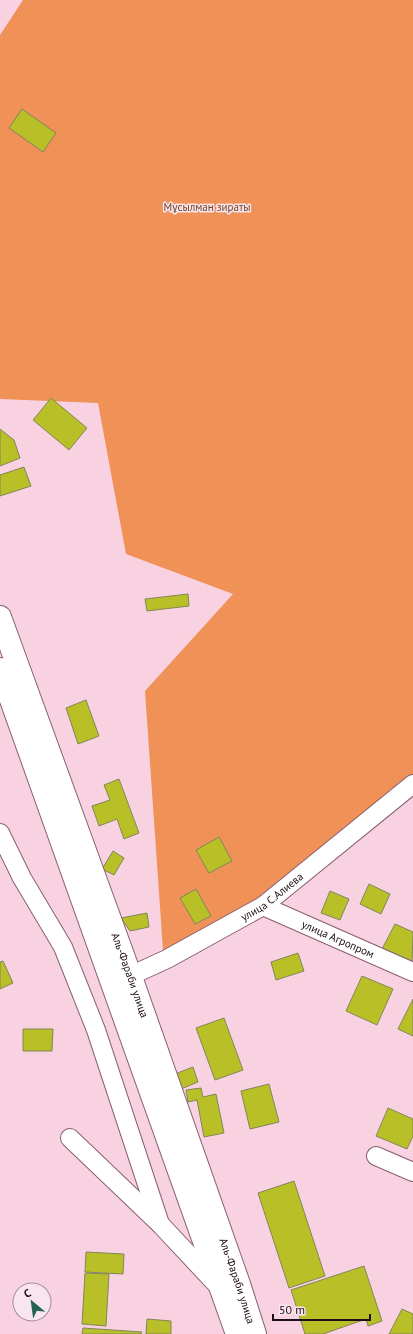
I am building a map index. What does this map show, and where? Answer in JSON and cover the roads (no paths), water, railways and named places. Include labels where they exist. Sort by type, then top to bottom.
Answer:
[{"type":"main road","name":"Аль-Фараби улица","points":[[0,617],[122,980],[237,1334]]},
{"type":"main road","name":"Аль-Фараби улица","points":[[0,669],[237,1277],[255,1334]]},
{"type":"street","name":"улица С.Алиева","points":[[122,980],[263,906],[411,787]]},
{"type":"street","points":[[0,833],[22,878],[63,947],[96,1030],[160,1224]]},
{"type":"street","name":"улица Агропром","points":[[263,906],[413,972]]},
{"type":"street","points":[[70,1138],[160,1224],[221,1288]]},
{"type":"street","points":[[376,1156],[413,1172]]},
{"type":"park label","name":"Мұсылман зираты","points":[[207,207]]}]
